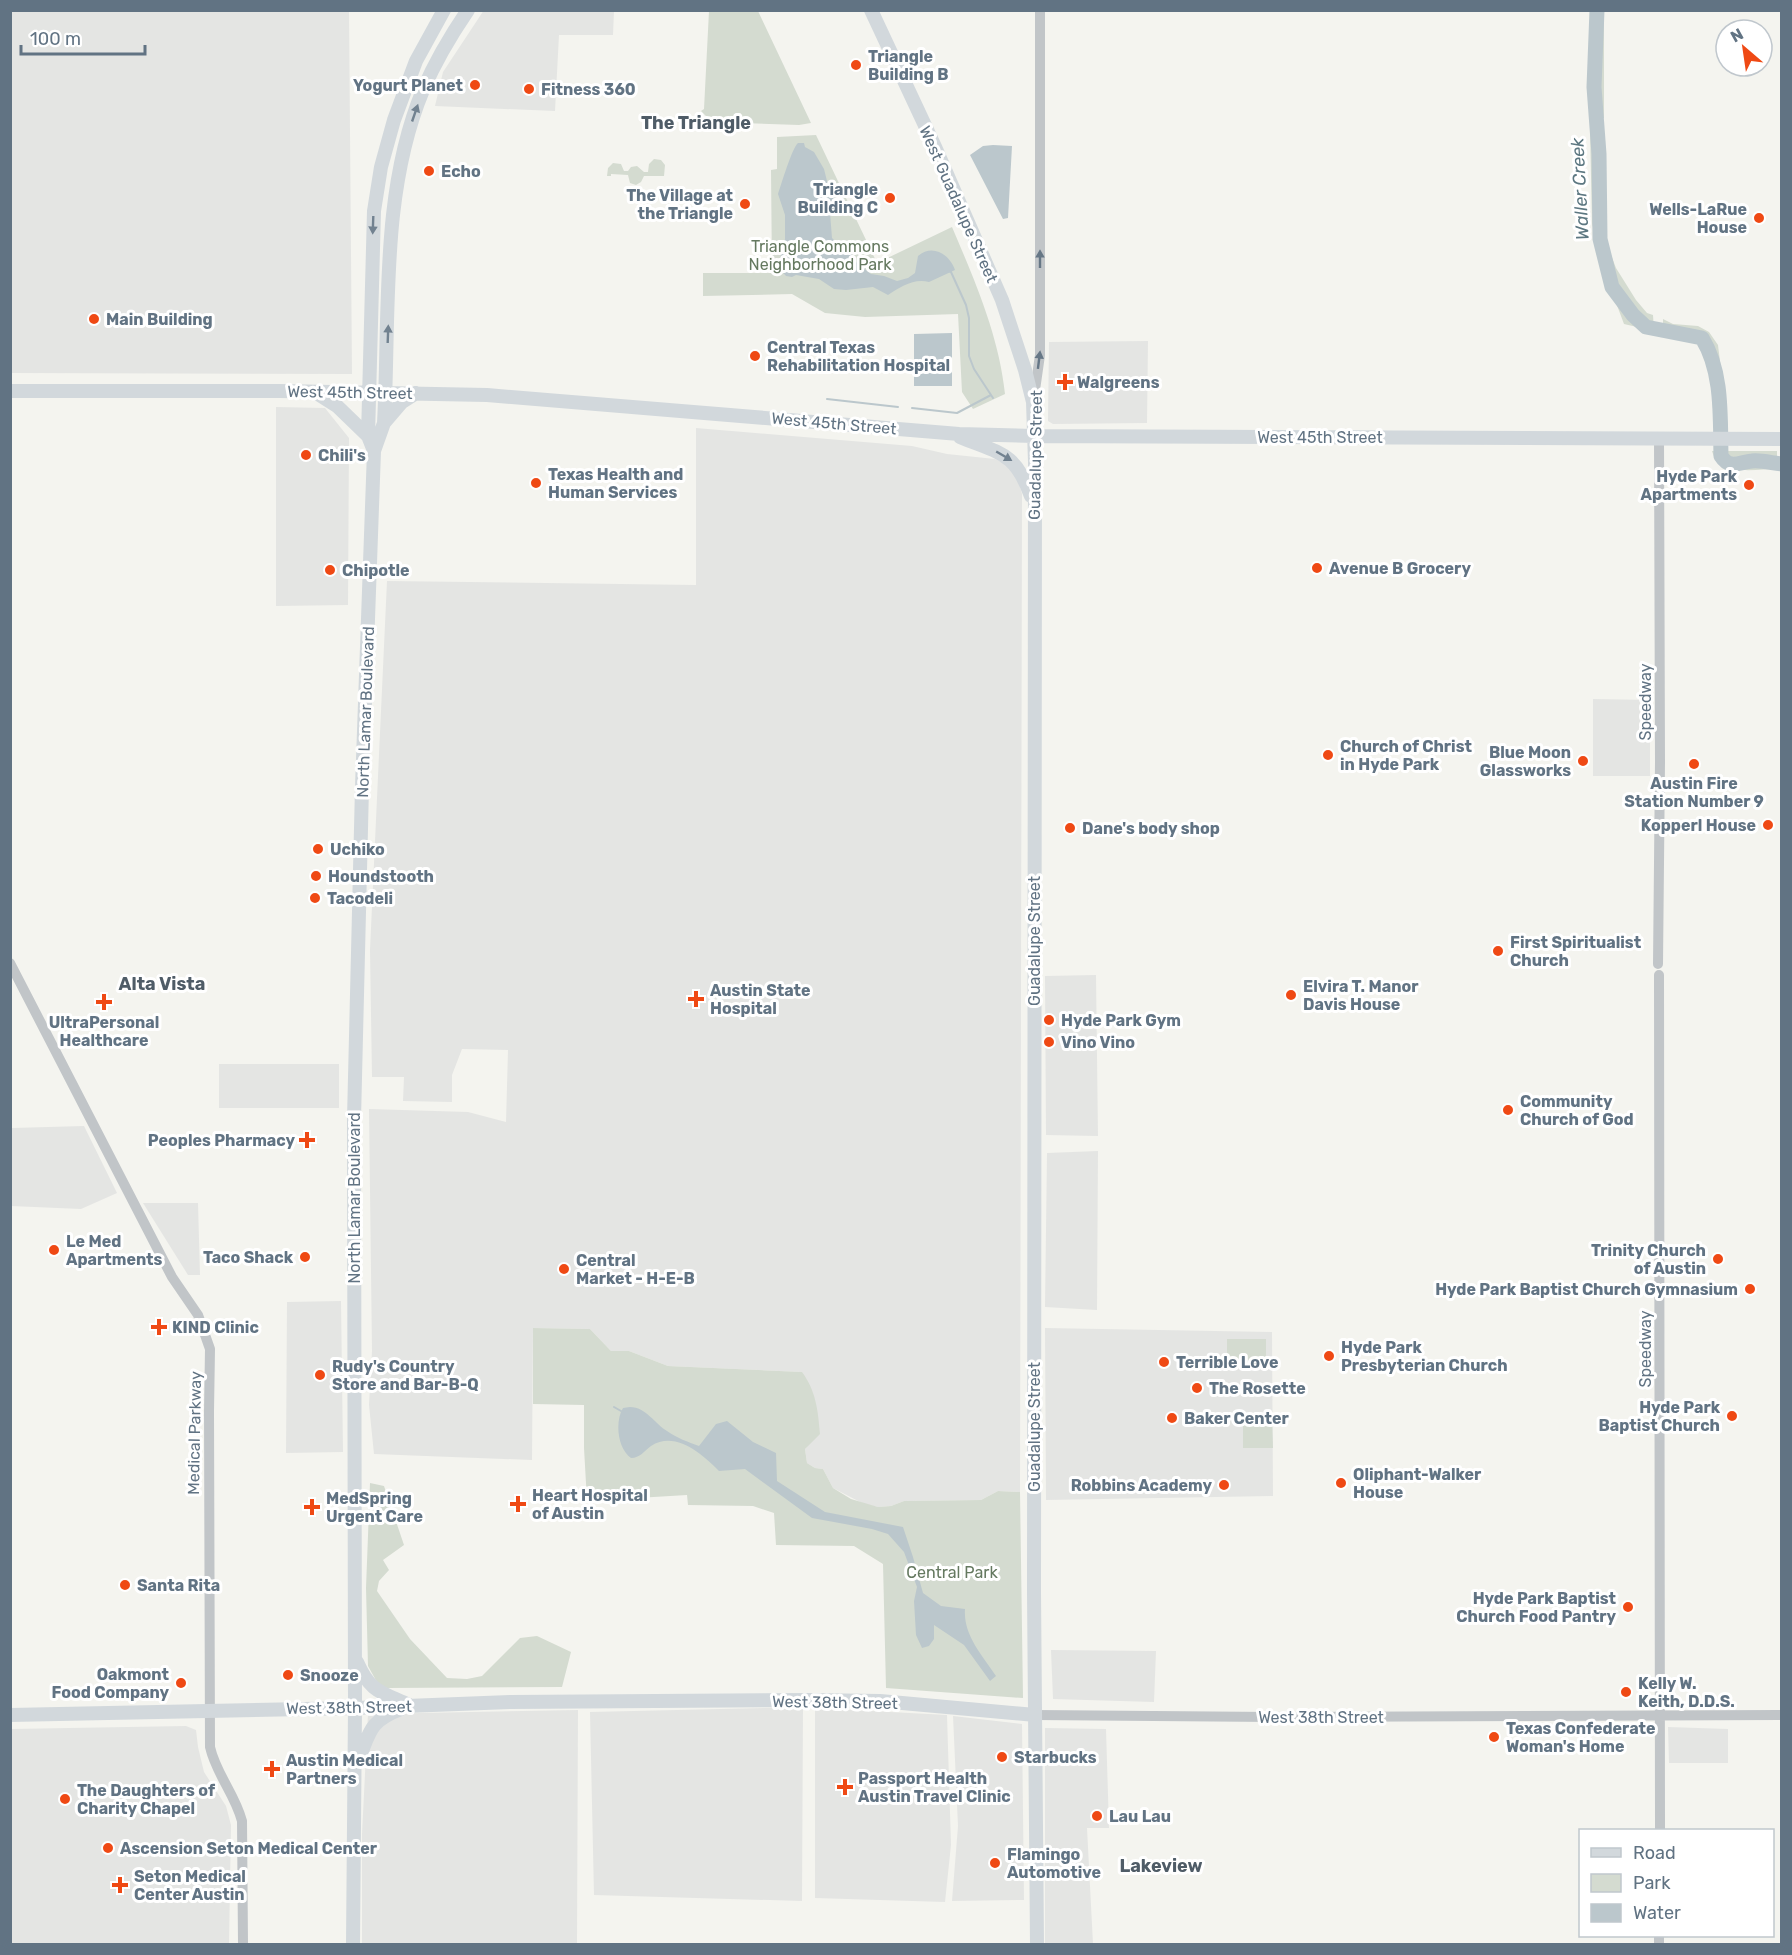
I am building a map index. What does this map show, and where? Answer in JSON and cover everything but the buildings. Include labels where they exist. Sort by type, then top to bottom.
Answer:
[{"type":"main road","name":"North Lamar Boulevard","points":[[353,1944],[355,1088],[362,787],[374,451],[384,423],[391,241],[399,170],[423,90],[468,10]]},
{"type":"main road","name":"West Guadalupe Street","points":[[871,10],[936,149],[1002,300],[1033,402]]},
{"type":"main road","name":"North Lamar Boulevard","points":[[374,451],[368,436],[374,211],[387,142],[416,62],[442,13]]},
{"type":"main road","points":[[442,13],[457,27]]},
{"type":"main road","points":[[387,142],[394,153],[399,170]]},
{"type":"main road","name":"West 45th Street","points":[[10,391],[313,391],[487,395],[950,433],[1034,436],[1782,439]]},
{"type":"main road","points":[[313,391],[337,406],[368,436]]},
{"type":"main road","points":[[384,423],[402,402],[416,393]]},
{"type":"main road","name":"Guadalupe Street","points":[[1033,402],[1035,507],[1035,1715],[1038,1944]]},
{"type":"main road","points":[[950,433],[1009,458],[1024,477],[1035,507]]},
{"type":"main road","points":[[355,1657],[365,1679],[374,1689],[412,1706]]},
{"type":"main road","name":"West 38th Street","points":[[10,1715],[355,1708],[510,1702],[854,1700],[1035,1715]]},
{"type":"main road","points":[[354,1768],[373,1725],[385,1716],[412,1706]]},
{"type":"street","name":"Guadalupe Street","points":[[1033,402],[1040,355],[1040,10]]},
{"type":"street","name":"Speedway","points":[[1659,439],[1659,1829]]},
{"type":"street","name":"Medical Parkway","points":[[10,963],[172,1277],[198,1315],[210,1349],[208,1411],[210,1747],[213,1760],[238,1806],[242,1821],[243,1944]]},
{"type":"street","name":"West 38th Street","points":[[1035,1715],[1286,1717],[1782,1715]]},
{"type":"shaded area","points":[[11,10],[349,11],[352,374],[11,373]]},
{"type":"shaded area","points":[[484,10],[614,11],[613,35],[559,35],[555,111],[435,106],[443,72]]},
{"type":"shaded area","points":[[1148,341],[1147,423],[1053,424],[1048,421],[1049,342]]},
{"type":"shaded area","points":[[276,407],[325,408],[349,438],[348,605],[276,606]]},
{"type":"shaded area","name":"Austin State Hospital","points":[[696,428],[912,446],[947,454],[995,459],[1006,464],[1018,478],[1022,494],[1020,1492],[998,1491],[981,1500],[904,1501],[891,1506],[878,1507],[864,1504],[833,1488],[823,1469],[815,1468],[807,1463],[805,1449],[809,1444],[802,1372],[668,1366],[629,1351],[611,1351],[590,1329],[533,1328],[532,1460],[374,1454],[369,1405],[372,1351],[369,1109],[468,1112],[506,1122],[508,1050],[462,1049],[452,1075],[452,1102],[403,1101],[404,1077],[372,1077],[370,950],[387,581],[696,585]]},
{"type":"shaded area","points":[[1593,699],[1650,700],[1650,776],[1593,776]]},
{"type":"shaded area","points":[[1096,975],[1098,1136],[1046,1135],[1045,976]]},
{"type":"shaded area","points":[[219,1064],[339,1064],[339,1108],[219,1108]]},
{"type":"shaded area","points":[[84,1126],[117,1193],[81,1209],[11,1206],[12,1128]]},
{"type":"shaded area","points":[[1098,1151],[1097,1310],[1045,1307],[1047,1153]]},
{"type":"shaded area","points":[[143,1203],[198,1203],[200,1275],[188,1275]]},
{"type":"shaded area","points":[[341,1301],[343,1452],[286,1453],[287,1302]]},
{"type":"shaded area","points":[[1045,1328],[1272,1332],[1273,1496],[1046,1500]]},
{"type":"shaded area","points":[[1051,1650],[1156,1651],[1154,1702],[1053,1699]]},
{"type":"shaded area","points":[[803,1707],[802,1901],[594,1895],[590,1712]]},
{"type":"shaded area","points":[[815,1708],[947,1715],[951,1845],[945,1902],[815,1898]]},
{"type":"shaded area","points":[[578,1710],[577,1944],[362,1944],[362,1834],[368,1714]]},
{"type":"shaded area","points":[[953,1716],[1022,1724],[1024,1900],[952,1901],[958,1826]]},
{"type":"shaded area","name":"Seton Medical Center Austin","points":[[186,1726],[196,1730],[204,1772],[226,1806],[231,1825],[229,1944],[11,1944],[11,1729]]},
{"type":"shaded area","points":[[1668,1727],[1728,1729],[1728,1763],[1669,1763]]},
{"type":"shaded area","points":[[1045,1728],[1106,1729],[1109,1828],[1087,1828],[1093,1944],[1045,1944]]},
{"type":"green space","points":[[709,11],[758,11],[811,123],[799,125],[712,122],[701,111],[704,109]]},
{"type":"green space","points":[[1592,11],[1604,11],[1604,118],[1590,118]]},
{"type":"green space","points":[[1590,130],[1604,130],[1607,245],[1616,268],[1636,300],[1647,313],[1653,315],[1654,331],[1624,324],[1609,284],[1592,224]]},
{"type":"green space","name":"Triangle Commons Neighborhood Park","points":[[816,135],[877,263],[952,227],[992,330],[1005,394],[973,409],[962,392],[958,314],[865,317],[825,313],[792,294],[703,296],[703,273],[772,273],[771,170],[777,169],[777,137]]},
{"type":"green space","points":[[654,159],[661,160],[665,165],[664,176],[644,176],[636,185],[630,183],[628,175],[611,174],[607,176],[608,168],[613,163],[621,164],[624,171],[637,166],[644,172],[648,172],[649,164]]},
{"type":"green space","points":[[1663,319],[1673,324],[1698,326],[1709,332],[1718,345],[1728,427],[1714,427],[1711,382],[1701,348],[1692,340],[1663,334]]},
{"type":"green space","points":[[1712,451],[1777,451],[1777,469],[1739,470],[1730,468],[1722,465]]},
{"type":"green space","name":"Central Park","points":[[533,1328],[590,1329],[611,1351],[629,1351],[668,1366],[802,1372],[816,1401],[820,1434],[805,1449],[807,1463],[815,1468],[823,1469],[833,1488],[851,1499],[878,1507],[891,1506],[904,1501],[981,1500],[998,1491],[1020,1492],[1023,1698],[886,1688],[883,1564],[854,1546],[776,1545],[774,1513],[753,1506],[688,1505],[687,1495],[587,1501],[584,1405],[533,1404]]},
{"type":"green space","points":[[1227,1339],[1266,1339],[1266,1364],[1227,1364]]},
{"type":"green space","points":[[1272,1418],[1273,1448],[1243,1448],[1243,1420]]},
{"type":"green space","points":[[370,1483],[384,1486],[404,1545],[383,1560],[389,1570],[379,1581],[377,1591],[410,1639],[447,1678],[467,1679],[482,1676],[520,1638],[537,1636],[571,1652],[562,1687],[387,1688],[378,1684],[368,1666],[366,1588]]},
{"type":"water","points":[[798,143],[804,143],[805,147],[814,152],[824,169],[828,185],[837,204],[830,213],[832,238],[850,251],[856,262],[871,274],[897,281],[915,273],[918,256],[924,252],[935,251],[945,256],[955,270],[929,282],[918,281],[907,284],[888,295],[873,287],[834,289],[819,279],[796,275],[786,276],[778,267],[785,239],[785,215],[778,194]]},
{"type":"water","points":[[983,146],[1012,146],[1008,218],[1003,219],[970,155]]},
{"type":"water","points":[[952,333],[952,386],[914,386],[914,334]]},
{"type":"water","points":[[630,1407],[646,1413],[675,1436],[699,1446],[716,1424],[727,1421],[753,1442],[776,1453],[777,1481],[825,1512],[903,1527],[923,1593],[941,1606],[965,1609],[970,1636],[996,1676],[990,1681],[964,1645],[934,1625],[934,1639],[929,1646],[922,1648],[916,1635],[914,1601],[917,1587],[904,1552],[888,1534],[812,1518],[745,1469],[719,1471],[697,1452],[679,1443],[660,1442],[639,1456],[631,1458],[626,1454],[620,1441],[618,1427],[623,1408]]},
{"type":"waterway","name":"Waller Creek","points":[[1597,10],[1594,87],[1599,154],[1600,239],[1612,287],[1633,315],[1646,327],[1702,338],[1709,351],[1717,380],[1721,456],[1724,460],[1731,464],[1755,461],[1782,464]]},
{"type":"waterway","points":[[948,271],[951,272],[966,305],[969,318],[969,356],[974,369],[993,398]]},
{"type":"waterway","points":[[912,408],[957,413],[991,395]]},
{"type":"waterway","points":[[827,399],[898,407]]},
{"type":"waterway","points":[[614,1407],[621,1411]]},
{"type":"place","name":"Triangle Building B","points":[[856,65]]},
{"type":"place","name":"Yogurt Planet","points":[[475,85]]},
{"type":"place","name":"Fitness 360","points":[[529,89]]},
{"type":"place","name":"Echo","points":[[429,171]]},
{"type":"place","name":"Triangle Building C","points":[[890,198]]},
{"type":"place","name":"The Village at the Triangle","points":[[745,204]]},
{"type":"place","name":"Wells-LaRue House","points":[[1759,218]]},
{"type":"place","name":"Main Building","points":[[94,319]]},
{"type":"place","name":"Central Texas Rehabilitation Hospital","points":[[755,356]]},
{"type":"place","name":"Walgreens","points":[[1065,382]]},
{"type":"place","name":"Chili's","points":[[306,455]]},
{"type":"place","name":"Texas Health and Human Services","points":[[536,483]]},
{"type":"place","name":"Hyde Park Apartments","points":[[1749,485]]},
{"type":"place","name":"Avenue B Grocery","points":[[1317,568]]},
{"type":"place","name":"Chipotle","points":[[330,570]]},
{"type":"place","name":"Church of Christ in Hyde Park","points":[[1328,755]]},
{"type":"place","name":"Blue Moon Glassworks","points":[[1583,761]]},
{"type":"place","name":"Austin Fire Station Number 9","points":[[1694,764]]},
{"type":"place","name":"Kopperl House","points":[[1768,825]]},
{"type":"place","name":"Dane's body shop","points":[[1070,828]]},
{"type":"place","name":"Uchiko","points":[[318,849]]},
{"type":"place","name":"Houndstooth","points":[[316,876]]},
{"type":"place","name":"Tacodeli","points":[[315,898]]},
{"type":"place","name":"First Spiritualist Church","points":[[1498,951]]},
{"type":"place","name":"Elvira T. Manor Davis House","points":[[1291,995]]},
{"type":"place","name":"Austin State Hospital","points":[[696,999]]},
{"type":"place","name":"UltraPersonal Healthcare","points":[[104,1002]]},
{"type":"place","name":"Hyde Park Gym","points":[[1049,1020]]},
{"type":"place","name":"Vino Vino","points":[[1049,1042]]},
{"type":"place","name":"Community Church of God","points":[[1508,1110]]},
{"type":"place","name":"Peoples Pharmacy","points":[[307,1140]]},
{"type":"place","name":"Le Med Apartments","points":[[54,1250]]},
{"type":"place","name":"Taco Shack","points":[[305,1257]]},
{"type":"place","name":"Trinity Church of Austin","points":[[1718,1259]]},
{"type":"place","name":"Central Market - H-E-B","points":[[564,1269]]},
{"type":"place","name":"Hyde Park Baptist Church Gymnasium","points":[[1750,1289]]},
{"type":"place","name":"KIND Clinic","points":[[159,1327]]},
{"type":"place","name":"Hyde Park Presbyterian Church","points":[[1329,1356]]},
{"type":"place","name":"Terrible Love","points":[[1164,1362]]},
{"type":"place","name":"Rudy's Country Store and Bar-B-Q","points":[[320,1375]]},
{"type":"place","name":"The Rosette","points":[[1197,1388]]},
{"type":"place","name":"Hyde Park Baptist Church","points":[[1732,1416]]},
{"type":"place","name":"Baker Center","points":[[1172,1418]]},
{"type":"place","name":"Oliphant-Walker House","points":[[1341,1483]]},
{"type":"place","name":"Robbins Academy","points":[[1224,1485]]},
{"type":"place","name":"Heart Hospital of Austin","points":[[518,1504]]},
{"type":"place","name":"MedSpring Urgent Care","points":[[312,1507]]},
{"type":"place","name":"Santa Rita","points":[[125,1585]]},
{"type":"place","name":"Hyde Park Baptist Church Food Pantry","points":[[1628,1607]]},
{"type":"place","name":"Snooze","points":[[288,1675]]},
{"type":"place","name":"Oakmont Food Company","points":[[181,1683]]},
{"type":"place","name":"Kelly W. Keith, D.D.S.","points":[[1626,1692]]},
{"type":"place","name":"Texas Confederate Woman's Home","points":[[1494,1737]]},
{"type":"place","name":"Starbucks","points":[[1002,1757]]},
{"type":"place","name":"Austin Medical Partners","points":[[272,1769]]},
{"type":"place","name":"Passport Health Austin Travel Clinic","points":[[845,1787]]},
{"type":"place","name":"The Daughters of Charity Chapel","points":[[65,1799]]},
{"type":"place","name":"Lau Lau","points":[[1097,1816]]},
{"type":"place","name":"Ascension Seton Medical Center","points":[[108,1848]]},
{"type":"place","name":"Flamingo Automotive","points":[[995,1863]]},
{"type":"place","name":"Seton Medical Center Austin","points":[[120,1885]]},
{"type":"district","name":"The Triangle","points":[[696,123]]},
{"type":"district","name":"Alta Vista","points":[[162,984]]},
{"type":"district","name":"Lakeview","points":[[1161,1866]]}]
